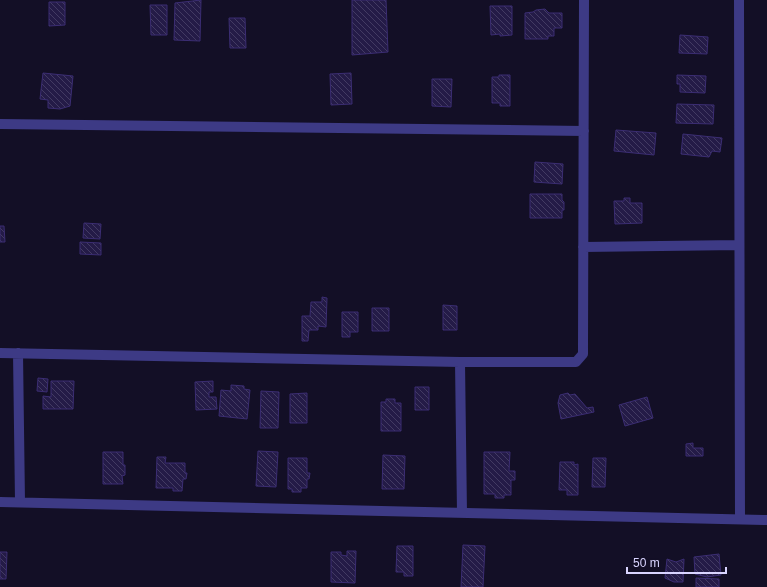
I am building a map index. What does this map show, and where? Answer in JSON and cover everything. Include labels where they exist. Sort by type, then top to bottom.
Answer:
[{"type":"street","points":[[0,353],[460,362],[576,362],[583,354],[584,0]]},
{"type":"street","points":[[739,0],[740,519]]},
{"type":"street","points":[[0,124],[584,131]]},
{"type":"street","points":[[583,247],[739,245]]},
{"type":"street","points":[[18,353],[20,502]]},
{"type":"street","points":[[460,362],[462,513]]},
{"type":"street","points":[[0,502],[767,520]]},
{"type":"building","points":[[201,0],[200,41],[174,40],[175,3]]},
{"type":"building","points":[[352,0],[386,0],[388,52],[352,55]]},
{"type":"building","points":[[49,2],[65,2],[65,25],[49,26]]},
{"type":"building","points":[[150,5],[167,5],[167,35],[151,35]]},
{"type":"building","points":[[490,6],[512,6],[512,35],[491,35]]},
{"type":"building","points":[[545,9],[549,13],[562,13],[562,28],[554,28],[554,36],[548,36],[548,39],[525,39],[525,13]]},
{"type":"building","points":[[229,18],[245,18],[246,48],[230,48]]},
{"type":"building","points":[[680,35],[708,37],[707,54],[679,53]]},
{"type":"building","points":[[43,73],[73,76],[70,106],[60,109],[48,108],[48,100],[40,99]]},
{"type":"building","points":[[351,73],[352,104],[331,105],[330,74]]},
{"type":"building","points":[[499,75],[510,75],[510,106],[500,106],[500,103],[492,103],[492,77],[499,77]]},
{"type":"building","points":[[677,75],[706,76],[705,93],[680,92],[680,84],[677,84]]},
{"type":"building","points":[[432,79],[452,79],[451,107],[432,106]]},
{"type":"building","points":[[677,104],[714,105],[713,124],[676,123]]},
{"type":"building","points":[[616,130],[656,133],[654,155],[614,151]]},
{"type":"building","points":[[683,134],[722,138],[720,152],[712,151],[709,157],[681,154]]},
{"type":"building","points":[[535,162],[563,164],[562,184],[534,182]]},
{"type":"building","points":[[530,194],[562,194],[564,210],[562,210],[562,218],[530,218]]},
{"type":"building","points":[[624,198],[630,198],[630,203],[642,203],[642,223],[615,224],[614,201],[624,201]]},
{"type":"building","points":[[84,223],[101,224],[100,239],[83,238]]},
{"type":"building","points":[[0,226],[4,226],[5,242],[0,242]]},
{"type":"building","points":[[80,242],[101,243],[101,255],[80,254]]},
{"type":"building","points":[[322,297],[327,298],[326,327],[318,326],[318,330],[309,330],[308,341],[302,341],[302,316],[310,316],[311,302],[322,302]]},
{"type":"building","points":[[443,305],[457,306],[457,330],[443,330]]},
{"type":"building","points":[[372,308],[389,308],[389,331],[372,331]]},
{"type":"building","points":[[342,312],[358,312],[358,332],[350,332],[350,337],[342,337]]},
{"type":"building","points":[[38,378],[48,379],[47,392],[37,391]]},
{"type":"building","points":[[51,381],[74,381],[73,409],[43,409],[43,396],[51,397]]},
{"type":"building","points":[[213,381],[213,392],[209,392],[209,397],[216,397],[217,409],[196,410],[195,382]]},
{"type":"building","points":[[231,385],[244,386],[244,389],[250,390],[247,419],[219,416],[221,390],[231,391]]},
{"type":"building","points":[[415,387],[429,387],[429,410],[415,410]]},
{"type":"building","points":[[261,391],[279,392],[278,428],[260,428]]},
{"type":"building","points":[[307,393],[307,423],[290,423],[290,394]]},
{"type":"building","points":[[568,393],[570,395],[575,394],[587,408],[593,407],[594,412],[561,419],[558,403],[560,395]]},
{"type":"building","points":[[647,397],[653,418],[625,426],[619,405]]},
{"type":"building","points":[[386,399],[395,399],[395,403],[401,403],[401,431],[381,431],[381,402],[386,402]]},
{"type":"building","points":[[693,443],[693,448],[703,448],[703,456],[686,456],[686,444]]},
{"type":"building","points":[[258,451],[278,452],[276,487],[256,486]]},
{"type":"building","points":[[103,452],[123,452],[125,475],[122,476],[123,484],[103,484]]},
{"type":"building","points":[[484,452],[510,452],[509,471],[515,471],[515,480],[511,480],[511,495],[504,495],[504,498],[495,498],[495,494],[484,494]]},
{"type":"building","points":[[383,455],[405,456],[404,489],[382,489]]},
{"type":"building","points":[[157,457],[166,457],[165,463],[185,463],[185,473],[187,473],[186,479],[183,479],[182,491],[173,491],[173,488],[156,488]]},
{"type":"building","points":[[288,458],[307,458],[307,473],[310,473],[309,479],[307,479],[307,488],[301,488],[301,492],[292,492],[292,489],[288,489]]},
{"type":"building","points":[[593,458],[606,458],[605,487],[592,487]]},
{"type":"building","points":[[560,462],[574,462],[574,465],[578,464],[578,495],[567,495],[567,490],[559,490]]},
{"type":"building","points":[[463,545],[485,546],[483,587],[461,587]]},
{"type":"building","points":[[397,546],[413,546],[413,576],[404,576],[404,572],[396,572]]},
{"type":"building","points":[[347,551],[356,551],[355,583],[331,582],[331,552],[341,552],[341,555],[347,556]]},
{"type":"building","points":[[0,552],[7,552],[6,579],[0,579]]},
{"type":"building","points":[[719,554],[721,575],[707,577],[695,574],[694,557]]},
{"type":"building","points":[[667,559],[676,562],[684,559],[683,582],[674,582],[665,578]]},
{"type":"building","points":[[696,578],[719,579],[719,587],[696,587]]}]
